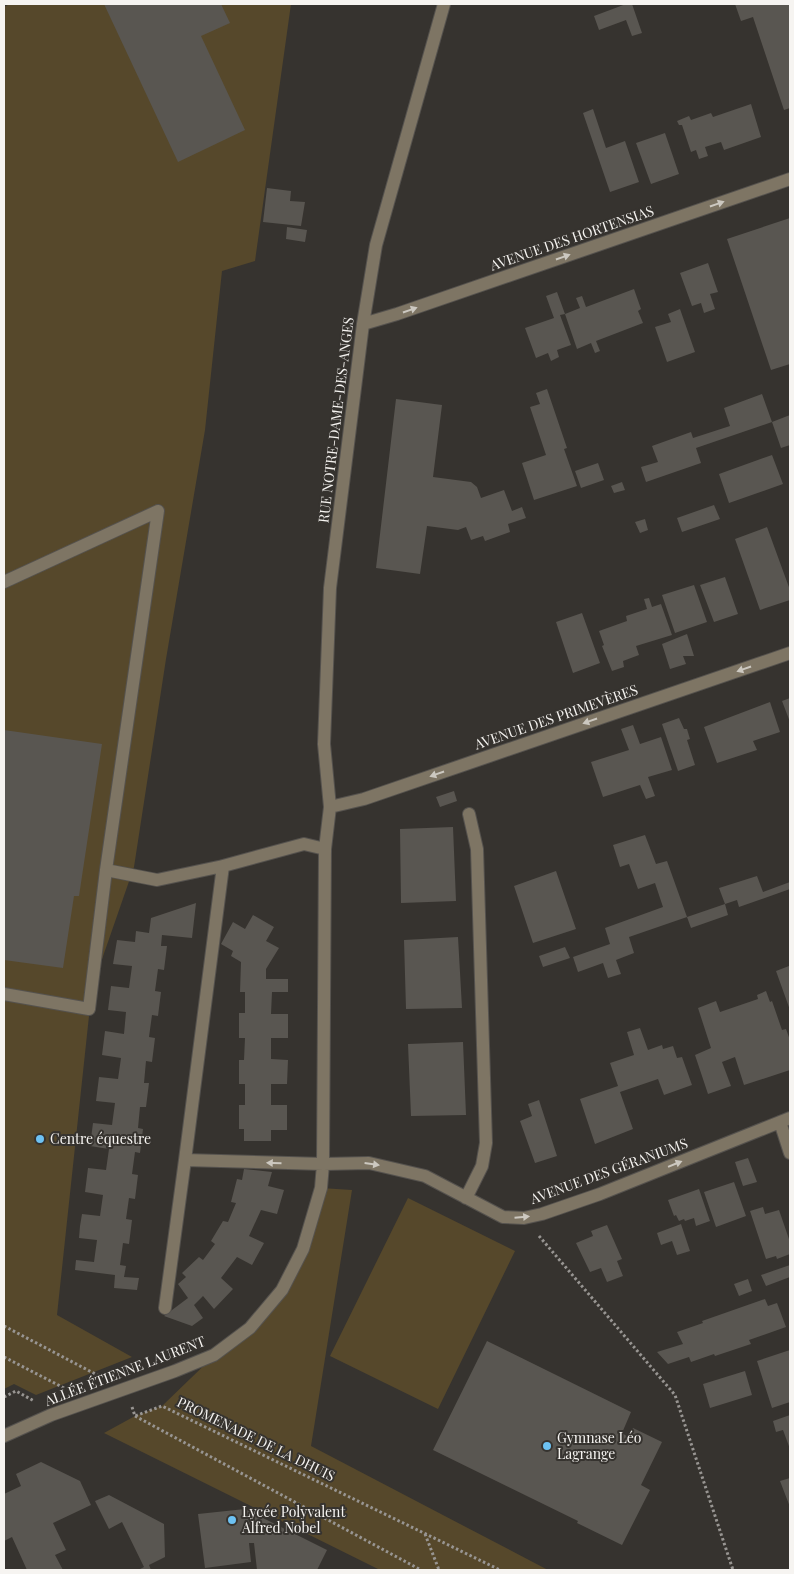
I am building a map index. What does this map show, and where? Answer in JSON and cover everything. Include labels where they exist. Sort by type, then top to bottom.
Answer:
[{"type":"street","name":"RUE NOTRE-DAME-DES-ANGES","points":[[325,849],[330,807],[324,744],[330,588],[363,324],[376,245],[444,4]]},
{"type":"street","name":"AVENUE DES HORTENSIAS","points":[[363,324],[790,179]]},
{"type":"street","points":[[4,582],[158,511],[106,870],[89,1009],[4,994]]},
{"type":"street","name":"AVENUE DES PRIMEVÈRES","points":[[330,807],[364,798],[790,653]]},
{"type":"street","points":[[466,1198],[482,1166],[486,1143],[477,849],[469,814]]},
{"type":"street","points":[[106,870],[157,880],[223,866],[304,844],[325,849]]},
{"type":"street","name":"ALLÉE ÉTIENNE LAURENT","points":[[4,1436],[51,1415],[175,1371],[214,1355],[250,1328],[282,1290],[303,1249],[321,1188],[323,1164],[325,849]]},
{"type":"street","points":[[165,1308],[223,866]]},
{"type":"street","points":[[785,1120],[790,1153]]},
{"type":"street","name":"AVENUE DES GÉRANIUMS","points":[[185,1160],[323,1164],[369,1163],[426,1176],[503,1218],[524,1218],[542,1214],[600,1194],[785,1120]]},
{"type":"path","points":[[524,1218],[675,1395],[733,1570]]},
{"type":"path","points":[[4,1326],[103,1378],[95,1381]]},
{"type":"path","points":[[4,1357],[72,1392],[63,1394]]},
{"type":"path","points":[[126,1388],[135,1416],[421,1570]]},
{"type":"path","points":[[4,1397],[16,1391],[36,1402]]},
{"type":"path","name":"PROMENADE DE LA DHUIS","points":[[135,1416],[162,1406],[500,1570]]},
{"type":"path","points":[[425,1534],[439,1570]]},
{"type":"shaded area","points":[[10,4],[291,4],[255,261],[222,271],[205,430],[166,659],[134,867],[92,988],[57,1315],[132,1357],[36,1395],[14,1384],[4,1389],[4,7]]},
{"type":"shaded area","points":[[321,1188],[352,1190],[311,1446],[548,1570],[380,1570],[104,1433],[135,1416],[162,1406],[282,1290]]},
{"type":"shaded area","points":[[408,1198],[515,1251],[438,1409],[330,1356]]},
{"type":"building","points":[[104,4],[221,4],[230,23],[201,36],[245,130],[178,162]]},
{"type":"building","points":[[626,4],[632,4],[642,33],[632,36],[626,20],[599,30],[594,16]]},
{"type":"building","points":[[735,4],[790,4],[790,108],[784,110],[753,17],[741,21]]},
{"type":"building","points":[[751,104],[761,137],[724,150],[721,142],[705,147],[708,156],[699,159],[696,150],[691,152],[682,125],[679,125],[677,121],[689,116],[691,120],[711,113],[713,117]]},
{"type":"building","points":[[593,109],[606,148],[625,141],[639,182],[610,192],[583,113]]},
{"type":"building","points":[[665,133],[679,174],[651,184],[636,143]]},
{"type":"building","points":[[267,188],[291,191],[290,201],[305,202],[301,226],[263,222]]},
{"type":"building","points":[[790,218],[790,364],[771,370],[727,239]]},
{"type":"building","points":[[287,227],[307,230],[305,242],[286,239]]},
{"type":"building","points":[[708,263],[718,292],[710,294],[715,309],[704,313],[701,303],[692,306],[680,273]]},
{"type":"building","points":[[634,289],[641,309],[638,311],[643,323],[596,341],[600,351],[595,353],[591,343],[577,349],[565,314],[580,308],[576,298],[582,296],[586,307]]},
{"type":"building","points":[[557,292],[565,314],[560,315],[571,345],[557,350],[559,357],[551,361],[548,353],[536,358],[525,328],[554,318],[546,296]]},
{"type":"building","points":[[680,309],[695,352],[667,362],[655,327],[671,322],[668,314]]},
{"type":"building","points":[[547,389],[567,448],[564,449],[577,486],[534,500],[522,463],[546,455],[530,407],[540,404],[536,393]]},
{"type":"building","points":[[762,394],[772,422],[696,448],[701,463],[646,482],[641,467],[658,462],[652,446],[691,432],[693,438],[730,426],[724,408]]},
{"type":"building","points":[[396,399],[442,405],[433,477],[471,482],[477,487],[481,498],[504,490],[512,511],[522,507],[526,518],[508,524],[510,532],[485,541],[483,536],[471,540],[466,527],[458,530],[427,526],[420,574],[376,568]]},
{"type":"building","points":[[790,415],[790,445],[781,448],[772,422]]},
{"type":"building","points":[[772,455],[783,484],[729,503],[719,474]]},
{"type":"building","points":[[598,463],[604,480],[581,488],[575,471]]},
{"type":"building","points":[[622,482],[625,490],[614,493],[611,486]]},
{"type":"building","points":[[714,505],[720,519],[682,532],[677,518]]},
{"type":"building","points":[[645,519],[648,530],[640,533],[635,522]]},
{"type":"building","points":[[767,527],[790,590],[790,600],[760,610],[735,539]]},
{"type":"building","points":[[725,577],[738,614],[714,622],[700,585]]},
{"type":"building","points":[[694,585],[707,622],[675,633],[662,595]]},
{"type":"building","points":[[649,598],[652,607],[661,604],[672,635],[636,646],[639,655],[623,661],[624,667],[612,671],[602,646],[604,645],[599,631],[627,621],[626,616],[647,609],[644,599]]},
{"type":"building","points":[[582,613],[600,663],[573,673],[556,622]]},
{"type":"building","points":[[687,634],[694,656],[683,656],[686,664],[670,669],[662,644]]},
{"type":"building","points":[[790,698],[790,722],[782,701]]},
{"type":"building","points":[[770,702],[780,732],[753,741],[757,750],[717,763],[704,727]]},
{"type":"building","points":[[679,718],[684,729],[687,729],[690,739],[687,740],[695,765],[678,771],[662,724]]},
{"type":"building","points":[[633,725],[640,744],[661,737],[672,770],[648,777],[655,796],[646,799],[640,785],[603,797],[591,762],[629,750],[621,729]]},
{"type":"building","points":[[4,730],[102,744],[79,896],[74,896],[63,968],[4,960]]},
{"type":"building","points":[[454,791],[457,801],[440,807],[436,797]]},
{"type":"building","points":[[453,827],[456,901],[401,903],[400,829]]},
{"type":"building","points":[[645,835],[656,864],[667,861],[687,917],[629,937],[634,953],[616,960],[621,974],[608,978],[603,963],[578,972],[573,957],[610,944],[605,928],[663,907],[655,883],[638,889],[629,864],[620,867],[613,845]]},
{"type":"building","points":[[556,871],[576,929],[533,943],[514,886]]},
{"type":"building","points":[[757,876],[763,892],[790,882],[790,889],[739,907],[737,900],[725,904],[719,888]]},
{"type":"building","points":[[196,903],[192,938],[162,935],[161,946],[167,946],[164,970],[158,969],[155,991],[161,992],[158,1016],[152,1015],[149,1037],[155,1038],[152,1062],[146,1061],[144,1083],[149,1083],[146,1107],[140,1107],[138,1128],[143,1129],[140,1153],[135,1152],[132,1174],[138,1175],[135,1199],[129,1198],[126,1219],[132,1220],[129,1244],[123,1243],[120,1265],[126,1266],[124,1277],[139,1278],[137,1290],[114,1288],[115,1275],[75,1270],[76,1260],[94,1262],[97,1240],[79,1238],[80,1226],[82,1214],[100,1216],[103,1195],[85,1192],[88,1168],[106,1170],[109,1149],[90,1146],[93,1123],[112,1125],[115,1103],[96,1101],[99,1077],[118,1079],[121,1058],[102,1055],[105,1031],[124,1034],[126,1012],[108,1010],[111,986],[129,988],[132,966],[113,964],[117,940],[135,942],[136,931],[149,933],[151,918]]},
{"type":"building","points":[[725,904],[728,915],[691,928],[687,917]]},
{"type":"building","points":[[253,915],[274,927],[266,941],[279,948],[266,969],[266,979],[288,979],[288,992],[272,992],[271,1014],[288,1014],[288,1038],[271,1038],[271,1059],[288,1060],[287,1084],[271,1084],[271,1105],[287,1105],[287,1130],[271,1130],[271,1141],[244,1141],[244,1129],[239,1129],[239,1105],[245,1105],[245,1084],[239,1084],[239,1060],[244,1060],[245,1038],[239,1038],[239,1013],[245,1013],[245,992],[240,992],[241,962],[231,956],[233,951],[221,944],[233,922],[245,929]]},
{"type":"building","points":[[458,937],[462,1008],[406,1009],[404,940]]},
{"type":"building","points":[[565,947],[570,958],[543,967],[539,956]]},
{"type":"building","points":[[789,966],[790,968],[790,1010],[776,971]]},
{"type":"building","points":[[766,991],[770,1002],[772,1001],[782,1030],[786,1029],[790,1040],[790,1070],[744,1085],[735,1057],[722,1062],[731,1086],[708,1094],[695,1055],[711,1048],[698,1008],[716,1001],[720,1012],[758,999],[757,995]]},
{"type":"building","points":[[640,1028],[648,1050],[662,1045],[663,1049],[673,1046],[677,1058],[682,1057],[692,1085],[664,1095],[658,1079],[620,1092],[633,1129],[595,1144],[580,1099],[618,1086],[610,1063],[634,1055],[627,1032]]},
{"type":"building","points":[[463,1042],[466,1115],[411,1116],[408,1044]]},
{"type":"building","points":[[539,1100],[557,1156],[535,1163],[520,1121],[532,1116],[528,1104]]},
{"type":"building","points":[[748,1158],[757,1182],[743,1186],[735,1162]]},
{"type":"building","points":[[244,1169],[272,1172],[268,1186],[284,1190],[277,1214],[261,1210],[249,1236],[264,1243],[263,1245],[252,1265],[237,1257],[221,1278],[233,1289],[214,1309],[203,1296],[194,1305],[203,1318],[192,1326],[164,1316],[188,1298],[178,1284],[186,1277],[182,1273],[199,1257],[203,1260],[215,1244],[211,1241],[223,1221],[228,1222],[236,1203],[231,1202],[237,1179],[242,1180]]},
{"type":"building","points":[[734,1182],[746,1216],[716,1227],[704,1192]]},
{"type":"building","points":[[699,1189],[710,1221],[696,1226],[694,1218],[679,1221],[676,1215],[674,1216],[668,1200]]},
{"type":"building","points":[[763,1207],[765,1214],[779,1210],[790,1242],[790,1254],[777,1259],[776,1256],[766,1259],[750,1211]]},
{"type":"building","points":[[681,1224],[690,1251],[677,1255],[672,1241],[661,1245],[657,1233]]},
{"type":"building","points":[[607,1225],[622,1259],[617,1261],[623,1276],[607,1282],[601,1268],[590,1272],[576,1243],[593,1236],[591,1231]]},
{"type":"building","points":[[790,1265],[790,1277],[766,1286],[761,1275]]},
{"type":"building","points":[[748,1279],[752,1291],[739,1296],[734,1284]]},
{"type":"building","points":[[765,1299],[768,1306],[777,1303],[786,1327],[749,1340],[751,1344],[691,1362],[689,1357],[668,1364],[657,1352],[683,1344],[677,1332],[703,1323],[702,1321]]},
{"type":"building","name":"Gymnase Léo Lagrange","points":[[487,1341],[631,1412],[622,1433],[628,1437],[633,1428],[662,1442],[641,1485],[650,1490],[622,1545],[577,1523],[578,1521],[433,1450]]},
{"type":"building","points":[[790,1350],[790,1402],[772,1408],[757,1361]]},
{"type":"building","points":[[745,1371],[752,1395],[710,1408],[703,1384]]},
{"type":"building","points":[[790,1415],[790,1449],[783,1430],[776,1432],[773,1421]]},
{"type":"building","points":[[41,1462],[80,1481],[91,1505],[53,1523],[66,1550],[55,1555],[63,1570],[27,1570],[12,1537],[4,1541],[4,1494],[21,1486],[16,1474]]},
{"type":"building","points":[[790,1478],[790,1507],[780,1481]]},
{"type":"building","points":[[109,1495],[164,1524],[165,1557],[149,1565],[151,1570],[138,1570],[144,1567],[122,1522],[109,1529],[95,1501]]},
{"type":"building","points":[[245,1509],[327,1550],[317,1570],[257,1570],[254,1543],[249,1543],[251,1562],[205,1568],[198,1514]]},
{"type":"place","name":"Centre équestre","points":[[40,1139]]},
{"type":"place","name":"Gymnase Léo Lagrange","points":[[547,1446]]},
{"type":"place","name":"Lycée Polyvalent Alfred Nobel","points":[[232,1520]]}]
